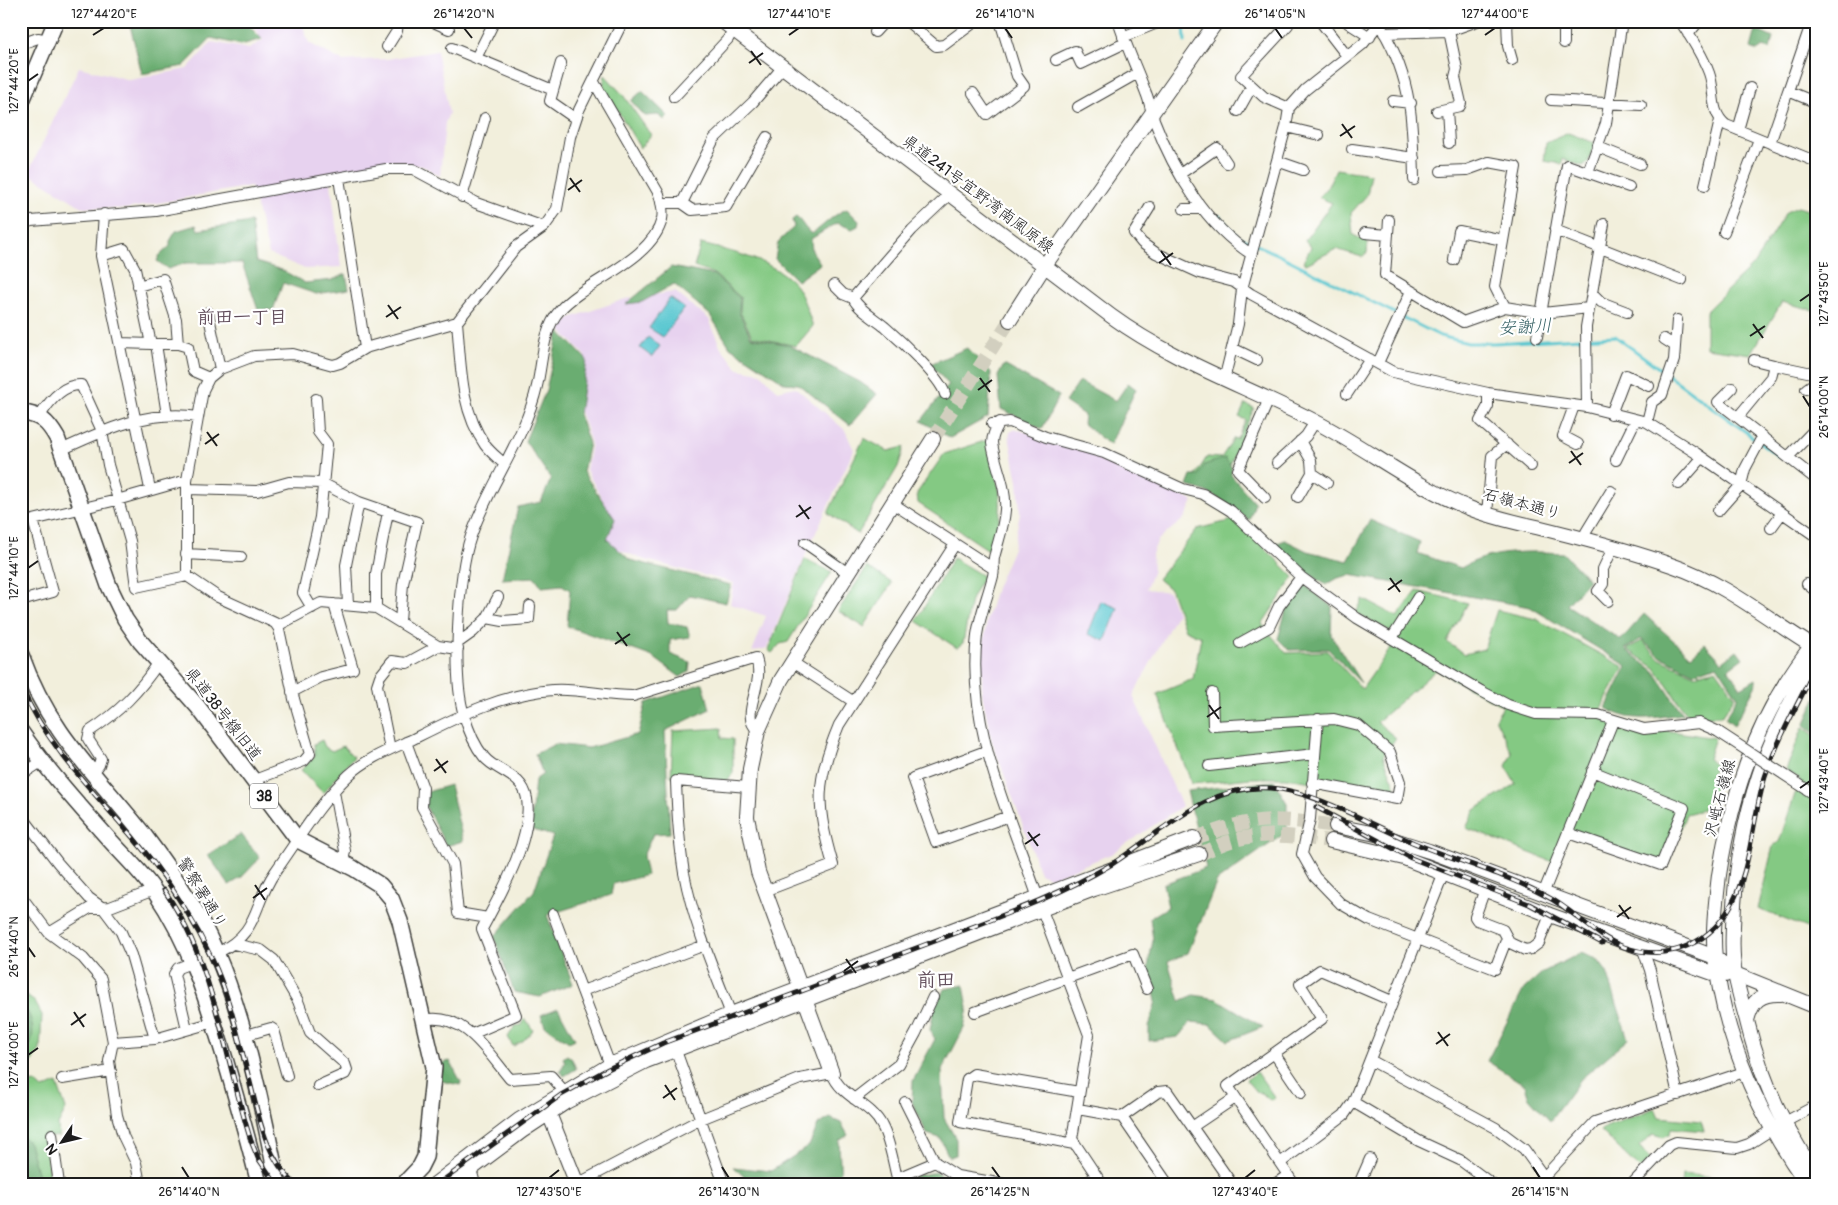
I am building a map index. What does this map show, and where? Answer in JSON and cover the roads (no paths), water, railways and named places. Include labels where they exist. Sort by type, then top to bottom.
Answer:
[{"type":"main road","points":[[21,103],[56,21]]},
{"type":"main road","points":[[21,413],[40,416]]},
{"type":"main road","name":"県道38号線旧道","points":[[40,416],[51,427],[61,450],[109,586],[125,619],[198,707],[298,840],[343,862],[380,885],[391,898],[400,921],[433,1054],[434,1086],[425,1158],[420,1167],[404,1184]]},
{"type":"main road","name":"警察署通り","points":[[21,656],[48,714],[66,742],[144,835],[188,899],[217,953],[243,1036],[278,1184]]},
{"type":"main road","points":[[21,732],[41,762],[154,890],[175,922],[194,962],[214,1022],[248,1137],[259,1184]]},
{"type":"street","points":[[387,47],[397,31],[398,21]]},
{"type":"street","points":[[431,21],[449,29]]},
{"type":"street","points":[[187,576],[188,484],[203,390],[209,378],[220,369],[254,356],[293,354],[333,365],[340,363],[365,348],[457,322],[516,246],[544,227],[557,209],[570,137],[576,118],[622,21]]},
{"type":"street","points":[[875,32],[885,21]]},
{"type":"street","points":[[907,21],[936,46],[944,45],[976,21]]},
{"type":"street","points":[[973,93],[987,114],[1024,86],[1017,76],[1000,21]]},
{"type":"street","points":[[1118,21],[1152,114],[1180,174],[1203,208],[1232,241],[1253,247]]},
{"type":"street","points":[[1056,60],[1075,51],[1081,64],[1162,21]]},
{"type":"street","points":[[1010,320],[1045,265],[1217,21]]},
{"type":"street","points":[[1320,21],[1347,56]]},
{"type":"street","points":[[1224,380],[1243,297],[1242,289],[1286,127],[1289,108],[1305,90],[1382,27],[1449,31],[1477,21]]},
{"type":"street","points":[[1507,21],[1508,46],[1512,60]]},
{"type":"street","points":[[1564,21],[1564,43]]},
{"type":"street","points":[[1588,172],[1606,123],[1622,21]]},
{"type":"street","points":[[1680,21],[1710,75],[1714,106],[1720,120],[1705,184]]},
{"type":"street","points":[[1688,34],[1699,21]]},
{"type":"street","points":[[1770,143],[1812,21]]},
{"type":"street","points":[[476,58],[494,22]]},
{"type":"street","points":[[1348,23],[1370,37]]},
{"type":"street","points":[[1288,25],[1241,76],[1264,97],[1289,108]]},
{"type":"street","points":[[674,97],[728,39],[727,26]]},
{"type":"street","name":"県道241号宜野湾南風原線","points":[[727,26],[1135,333],[1177,358],[1224,380]]},
{"type":"street","points":[[1382,27],[1395,50],[1411,104],[1414,180]]},
{"type":"street","points":[[1449,31],[1457,69],[1455,77],[1461,103],[1460,106],[1442,110],[1449,143]]},
{"type":"street","points":[[21,44],[38,38],[48,40]]},
{"type":"street","points":[[452,48],[553,90]]},
{"type":"street","points":[[561,63],[550,101],[576,118]]},
{"type":"street","points":[[682,203],[714,139],[753,102],[782,68]]},
{"type":"street","points":[[1078,107],[1138,73]]},
{"type":"street","points":[[472,1034],[516,1015],[482,929],[515,863],[528,811],[527,796],[514,776],[485,758],[463,714],[459,687],[458,645],[467,552],[478,518],[532,403],[546,336],[558,312],[567,303],[617,270],[647,244],[662,219],[659,194],[594,82]]},
{"type":"street","points":[[1238,111],[1252,86]]},
{"type":"street","points":[[1738,130],[1750,88]]},
{"type":"street","points":[[1788,92],[1817,103]]},
{"type":"street","points":[[1551,100],[1641,105]]},
{"type":"street","points":[[1393,101],[1411,104]]},
{"type":"street","points":[[462,196],[485,118]]},
{"type":"street","points":[[1720,120],[1738,130],[1817,162]]},
{"type":"street","points":[[1286,127],[1319,135]]},
{"type":"street","points":[[661,203],[682,203],[692,210],[726,207],[767,137]]},
{"type":"street","points":[[1724,232],[1759,139]]},
{"type":"street","points":[[1598,147],[1640,164]]},
{"type":"street","points":[[1180,174],[1217,148],[1227,163]]},
{"type":"street","points":[[1352,149],[1414,158]]},
{"type":"street","points":[[1277,161],[1303,170]]},
{"type":"street","points":[[1441,171],[1467,170],[1489,162],[1516,167],[1496,287],[1505,307]]},
{"type":"street","points":[[1537,337],[1567,165],[1629,187]]},
{"type":"street","points":[[21,226],[30,220],[156,211],[386,169],[413,168],[462,196],[544,227]]},
{"type":"street","points":[[338,178],[365,348]]},
{"type":"street","points":[[853,298],[912,230],[949,194]]},
{"type":"street","points":[[1150,207],[1134,233],[1142,244],[1156,253],[1200,273],[1234,282],[1242,289],[1393,372],[1488,393],[1588,407],[1635,421],[1647,422],[1817,537]]},
{"type":"street","points":[[1184,209],[1203,208]]},
{"type":"street","points":[[104,214],[101,256],[150,489]]},
{"type":"street","points":[[1389,220],[1385,275],[1463,322],[1505,307],[1542,313],[1589,308]]},
{"type":"street","points":[[1588,407],[1586,332],[1604,224]]},
{"type":"street","points":[[1555,230],[1599,249],[1682,280]]},
{"type":"street","points":[[1454,260],[1459,231],[1503,240]]},
{"type":"street","points":[[1365,233],[1388,235]]},
{"type":"street","points":[[101,256],[124,249],[135,269],[154,344],[167,415]]},
{"type":"street","points":[[138,286],[163,279],[176,319],[178,344]]},
{"type":"street","points":[[834,285],[843,294],[853,298],[856,304],[886,327],[922,363],[943,387],[945,394]]},
{"type":"street","points":[[1346,394],[1374,361],[1397,322],[1411,291]]},
{"type":"street","points":[[1592,293],[1601,302],[1627,312]]},
{"type":"street","points":[[208,312],[220,369]]},
{"type":"street","points":[[1647,422],[1652,402],[1662,395],[1668,380],[1675,346],[1677,320]]},
{"type":"street","points":[[457,322],[463,392],[471,417],[485,445],[504,464]]},
{"type":"street","points":[[1664,339],[1675,346]]},
{"type":"street","points":[[120,343],[178,344],[188,347],[193,371],[209,378]]},
{"type":"street","points":[[1232,348],[1257,360]]},
{"type":"street","points":[[1754,360],[1816,375],[1806,389]]},
{"type":"street","points":[[1738,417],[1771,377],[1774,365]]},
{"type":"street","points":[[1611,414],[1626,376],[1649,386]]},
{"type":"street","name":"石嶺本通り","points":[[1224,380],[1269,399],[1315,422],[1433,491],[1487,514],[1675,566],[1730,593],[1815,645]]},
{"type":"street","points":[[40,416],[51,399],[75,385],[81,385],[102,431],[117,500],[130,541],[136,587],[187,576],[208,592],[277,626],[292,692],[310,754],[304,761],[252,781]]},
{"type":"street","points":[[1732,388],[1718,402],[1788,457],[1804,475],[1817,480]]},
{"type":"street","points":[[1488,393],[1488,406],[1480,421],[1531,466]]},
{"type":"street","points":[[312,608],[303,594],[320,517],[327,444],[318,432],[316,399]]},
{"type":"street","points":[[1265,498],[1238,470],[1269,399]]},
{"type":"street","points":[[1574,406],[1563,436],[1578,444]]},
{"type":"street","points":[[61,450],[102,431],[136,420],[176,413],[198,417]]},
{"type":"street","points":[[1616,460],[1635,421]]},
{"type":"street","points":[[1085,1184],[1099,1180],[1072,1139],[1089,1035],[986,751],[976,698],[975,665],[980,617],[994,568],[993,559],[1001,533],[1005,507],[1003,484],[992,443],[996,423],[1010,422],[1046,438],[1104,453],[1183,489],[1203,494],[1231,511],[1301,577],[1358,618],[1481,692],[1508,705],[1536,714],[1598,715],[1613,721],[1644,728],[1699,723],[1716,731],[1817,796]]},
{"type":"street","points":[[1277,463],[1300,441],[1315,422]]},
{"type":"street","points":[[1788,457],[1817,427]]},
{"type":"street","points":[[1718,510],[1741,485],[1745,469],[1763,437]]},
{"type":"street","points":[[933,440],[792,662],[773,697],[758,731],[748,786],[748,817],[750,836],[765,891],[832,1072],[843,1091],[872,1113],[882,1125],[897,1181],[935,1162]]},
{"type":"street","points":[[1298,497],[1312,473],[1311,460],[1300,441]]},
{"type":"street","points":[[1487,514],[1492,456],[1507,444]]},
{"type":"street","points":[[1680,484],[1702,458]]},
{"type":"street","points":[[1312,473],[1327,482]]},
{"type":"street","points":[[21,601],[54,592],[33,520],[117,500],[150,489],[188,484],[257,491],[289,482],[322,484],[359,502],[417,522],[403,584],[400,621]]},
{"type":"street","points":[[1586,532],[1611,491]]},
{"type":"street","points":[[348,605],[346,565],[359,502]]},
{"type":"street","points":[[892,503],[994,568]]},
{"type":"street","points":[[376,608],[376,574],[388,512]]},
{"type":"street","points":[[1771,528],[1782,513]]},
{"type":"street","points":[[805,543],[848,573]]},
{"type":"street","points":[[765,891],[833,865],[823,828],[819,803],[822,776],[839,725],[955,544]]},
{"type":"street","points":[[1608,601],[1598,591],[1603,584],[1603,569],[1613,548]]},
{"type":"street","points":[[186,554],[241,557]]},
{"type":"street","points":[[1240,643],[1269,627],[1279,606],[1301,577]]},
{"type":"street","points":[[1807,584],[1817,592]]},
{"type":"street","points":[[390,749],[378,694],[380,676],[392,662],[407,662],[438,646],[458,645],[487,618],[498,597]]},
{"type":"street","points":[[1392,638],[1418,597]]},
{"type":"street","points":[[277,626],[321,604],[376,608],[438,646]]},
{"type":"street","points":[[292,692],[321,676],[353,669],[334,604]]},
{"type":"street","points":[[487,618],[503,620],[529,619],[530,606]]},
{"type":"street","name":"沢岻石嶺線","points":[[1777,1126],[1744,1072],[1718,975],[1715,957],[1715,921],[1721,863],[1742,775],[1771,706],[1815,645]]},
{"type":"street","points":[[217,953],[234,944],[255,918],[271,878],[334,792],[358,767],[390,749],[463,714],[523,692],[556,689],[612,696],[632,696],[756,658],[760,678],[750,718],[752,725],[758,731]]},
{"type":"street","points":[[1807,1184],[1777,1126],[1758,1065],[1735,974],[1733,941],[1735,897],[1742,838],[1750,801],[1774,735],[1795,695],[1817,660]]},
{"type":"street","points":[[92,774],[101,759],[88,739],[90,732],[114,716],[147,680],[159,662]]},
{"type":"street","points":[[792,662],[854,702]]},
{"type":"street","points":[[1212,693],[1213,726],[1334,718],[1358,726],[1390,752],[1400,782],[1397,799],[1312,783]]},
{"type":"street","points":[[1318,719],[1310,819],[1302,854],[1315,877],[1341,904],[1369,920],[1494,969],[1507,938]]},
{"type":"street","points":[[1543,894],[1613,721]]},
{"type":"street","points":[[406,742],[423,788],[422,808],[453,864],[458,913],[488,918]]},
{"type":"street","points":[[986,751],[913,778],[916,787],[936,842],[1009,816]]},
{"type":"street","points":[[1209,766],[1315,754]]},
{"type":"street","points":[[21,775],[41,762]]},
{"type":"street","points":[[1568,833],[1661,865],[1684,808],[1592,771]]},
{"type":"street","points":[[731,1014],[705,945],[684,874],[678,829],[676,782],[748,786]]},
{"type":"street","points":[[334,792],[345,851],[343,862]]},
{"type":"street","points":[[21,816],[83,891],[103,908],[126,942],[155,1039]]},
{"type":"street","points":[[1336,826],[1402,842],[1715,957],[1735,974],[1817,1007]]},
{"type":"street","points":[[435,1184],[547,1108],[675,1048],[804,993],[1040,904],[1194,838]]},
{"type":"street","points":[[1331,841],[1380,851],[1444,873],[1550,915],[1718,975],[1735,974]]},
{"type":"street","points":[[1040,904],[1199,854]]},
{"type":"street","points":[[1280,1163],[1344,1115],[1353,1102],[1444,873]]},
{"type":"street","points":[[49,933],[90,908],[103,908],[154,890]]},
{"type":"street","points":[[1485,890],[1475,917],[1477,920],[1503,930],[1512,945],[1525,950],[1532,949],[1539,942],[1550,915]]},
{"type":"street","points":[[21,896],[49,933],[83,958],[100,979],[112,1042],[110,1061],[117,1114],[123,1136],[136,1162],[140,1184]]},
{"type":"street","points":[[553,914],[610,1065]]},
{"type":"street","points":[[234,944],[262,950],[274,960],[298,1001],[310,1033],[345,1064],[347,1070],[344,1074],[318,1086]]},
{"type":"street","points":[[582,992],[705,945]]},
{"type":"street","points":[[1642,947],[1650,970],[1678,1095]]},
{"type":"street","points":[[975,1012],[1133,954],[1147,989]]},
{"type":"street","points":[[187,1029],[174,974],[178,968],[194,962]]},
{"type":"street","points":[[1275,1184],[1291,1179],[1228,1086],[1322,1019],[1300,984],[1320,970],[1392,1001]]},
{"type":"street","points":[[451,1184],[547,1108],[564,1091],[610,1065],[731,1014],[804,993]]},
{"type":"street","points":[[1747,1020],[1751,1006],[1756,1000],[1767,994],[1782,994]]},
{"type":"street","points":[[854,1099],[899,1064],[933,997]]},
{"type":"street","points":[[424,1020],[441,1018],[458,1024],[472,1034],[510,1079],[551,1076],[564,1091]]},
{"type":"street","points":[[112,1042],[155,1039],[214,1022]]},
{"type":"street","points":[[243,1036],[271,1028],[274,1030],[287,1076]]},
{"type":"street","points":[[675,1048],[724,1184]]},
{"type":"street","points":[[1274,1053],[1301,1094]]},
{"type":"street","points":[[1370,1060],[1496,1128],[1524,1149],[1541,1180],[1595,1122],[1744,1072]]},
{"type":"street","points":[[62,1078],[111,1071]]},
{"type":"street","points":[[547,1108],[577,1184],[701,1118],[800,1079],[832,1072]]},
{"type":"street","points":[[1074,1144],[960,1122],[967,1079],[974,1074],[1079,1092]]},
{"type":"street","points":[[1078,1109],[1122,1117],[1158,1092],[1167,1091],[1232,1184]]},
{"type":"street","points":[[1192,1127],[1235,1098]]},
{"type":"street","points":[[905,1102],[935,1162],[957,1176],[999,1183]]},
{"type":"street","points":[[1353,1102],[1420,1141],[1460,1160],[1492,1184]]},
{"type":"street","points":[[1632,1184],[1669,1145],[1676,1142],[1737,1148],[1749,1144],[1777,1126],[1817,1105]]},
{"type":"street","points":[[1122,1117],[1168,1184]]},
{"type":"street","points":[[1777,1126],[1817,1176]]},
{"type":"street","points":[[52,1134],[59,1184]]},
{"type":"street","points":[[1359,1184],[1370,1159]]},
{"type":"street","points":[[471,1169],[475,1184]]},
{"type":"water","points":[[670,298],[684,308],[663,337],[649,328]]},
{"type":"water","points":[[648,337],[660,346],[652,357],[640,348]]},
{"type":"water","points":[[1101,601],[1118,608],[1105,641],[1088,634]]},
{"type":"waterway","points":[[1184,21],[1185,42]]},
{"type":"waterway","name":"安謝川","points":[[1219,216],[1237,236],[1277,254],[1440,336],[1468,343],[1615,336],[1780,457]]},
{"type":"tunnel","points":[[933,439],[1010,320]]},
{"type":"tunnel","points":[[1194,838],[1233,826],[1268,820],[1336,826]]},
{"type":"tunnel","points":[[1199,854],[1227,842],[1256,836],[1281,836],[1331,841]]},
{"type":"railway","points":[[438,1184],[561,1095],[608,1069],[663,1043],[997,917],[1067,888],[1112,864],[1186,812],[1226,793],[1248,789],[1271,788],[1306,795],[1412,842],[1530,888],[1566,908],[1594,930],[1624,947],[1656,953],[1672,951],[1687,946],[1709,933],[1724,916],[1736,895],[1750,848],[1765,777],[1782,734],[1817,665]]},
{"type":"railway","points":[[21,687],[48,735],[81,779],[153,862],[178,897],[199,934],[212,959],[229,1004],[265,1137],[277,1162],[295,1184]]},
{"type":"railway","points":[[1316,807],[1411,858],[1529,904],[1602,943]]},
{"type":"railway","points":[[164,890],[181,918],[207,979],[251,1141],[258,1158],[276,1184]]},
{"type":"district","name":"前田一丁目","points":[[242,317]]},
{"type":"district","name":"前田","points":[[936,980]]}]
